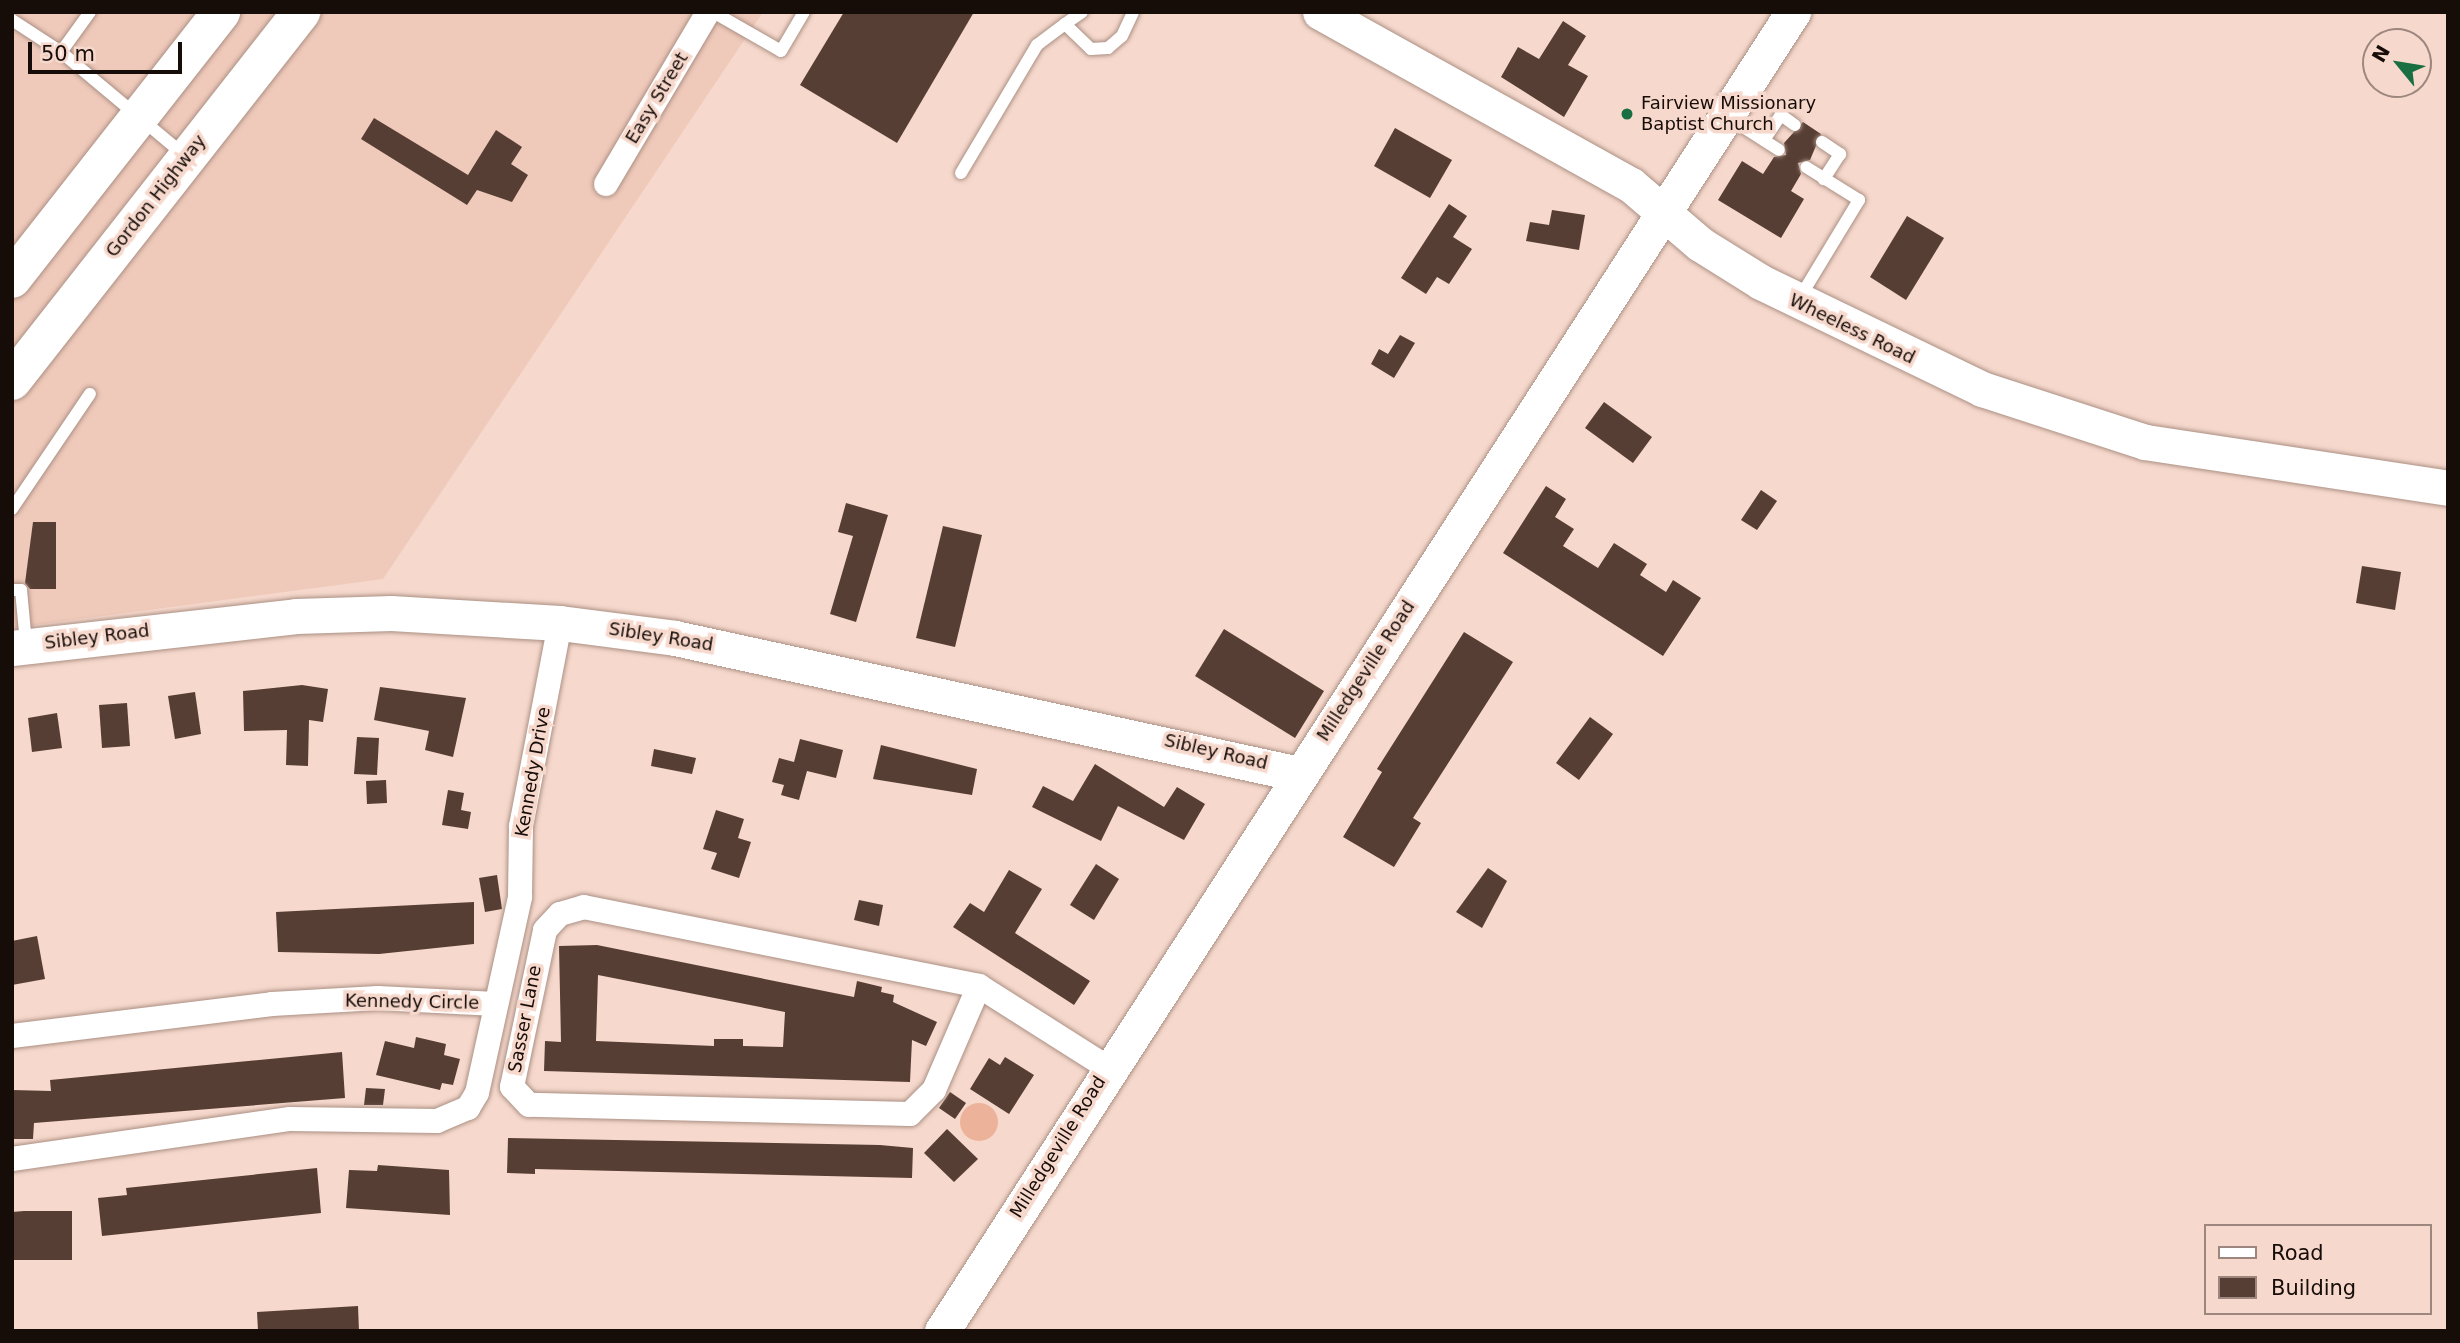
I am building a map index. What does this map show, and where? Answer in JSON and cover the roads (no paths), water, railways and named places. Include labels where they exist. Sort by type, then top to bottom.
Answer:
[{"type":"highway","points":[[12,279],[220,12]]},
{"type":"highway","name":"Gordon Highway","points":[[12,381],[300,12]]},
{"type":"street","name":"Easy Street","points":[[606,184],[708,12]]},
{"type":"street","name":"Wheeless Road","points":[[1320,12],[1577,152],[1664,213],[1700,244],[1797,302],[1852,331],[1982,389],[2145,442],[2448,488]]},
{"type":"street","name":"Milledgeville Road","points":[[942,1331],[1108,1068],[1793,12]]},
{"type":"street","name":"Sibley Road","points":[[19,647],[296,616],[391,613],[560,623],[702,643],[1298,774]]},
{"type":"street","name":"Kennedy Drive","points":[[496,1004],[520,897],[522,817],[560,623]]},
{"type":"street","name":"Sasser Lane","points":[[979,986],[934,1090],[910,1114],[529,1105],[512,1087],[545,930],[561,914],[584,907],[979,986],[1108,1068]]},
{"type":"street","name":"Kennedy Circle","points":[[12,1036],[272,1004],[391,998],[496,1004],[477,1093],[468,1108],[449,1118],[290,1119],[12,1159]]},
{"type":"lane","points":[[61,52],[90,12]]},
{"type":"lane","points":[[713,12],[781,51],[804,12]]},
{"type":"lane","points":[[961,173],[1037,46],[1082,12]]},
{"type":"lane","points":[[1065,24],[1091,49],[1108,48],[1133,12]]},
{"type":"lane","points":[[12,20],[61,52],[187,158]]},
{"type":"lane","points":[[1765,140],[1781,115],[1795,125]]},
{"type":"lane","points":[[1726,116],[1779,150]]},
{"type":"lane","points":[[1822,142],[1840,154],[1824,179]]},
{"type":"lane","points":[[1797,302],[1859,200],[1806,167]]},
{"type":"lane","points":[[12,509],[90,394]]},
{"type":"lane","points":[[12,590],[21,590],[19,647]]},
{"type":"place","name":"Fairview Missionary Baptist Church","points":[[1627,114]]}]
